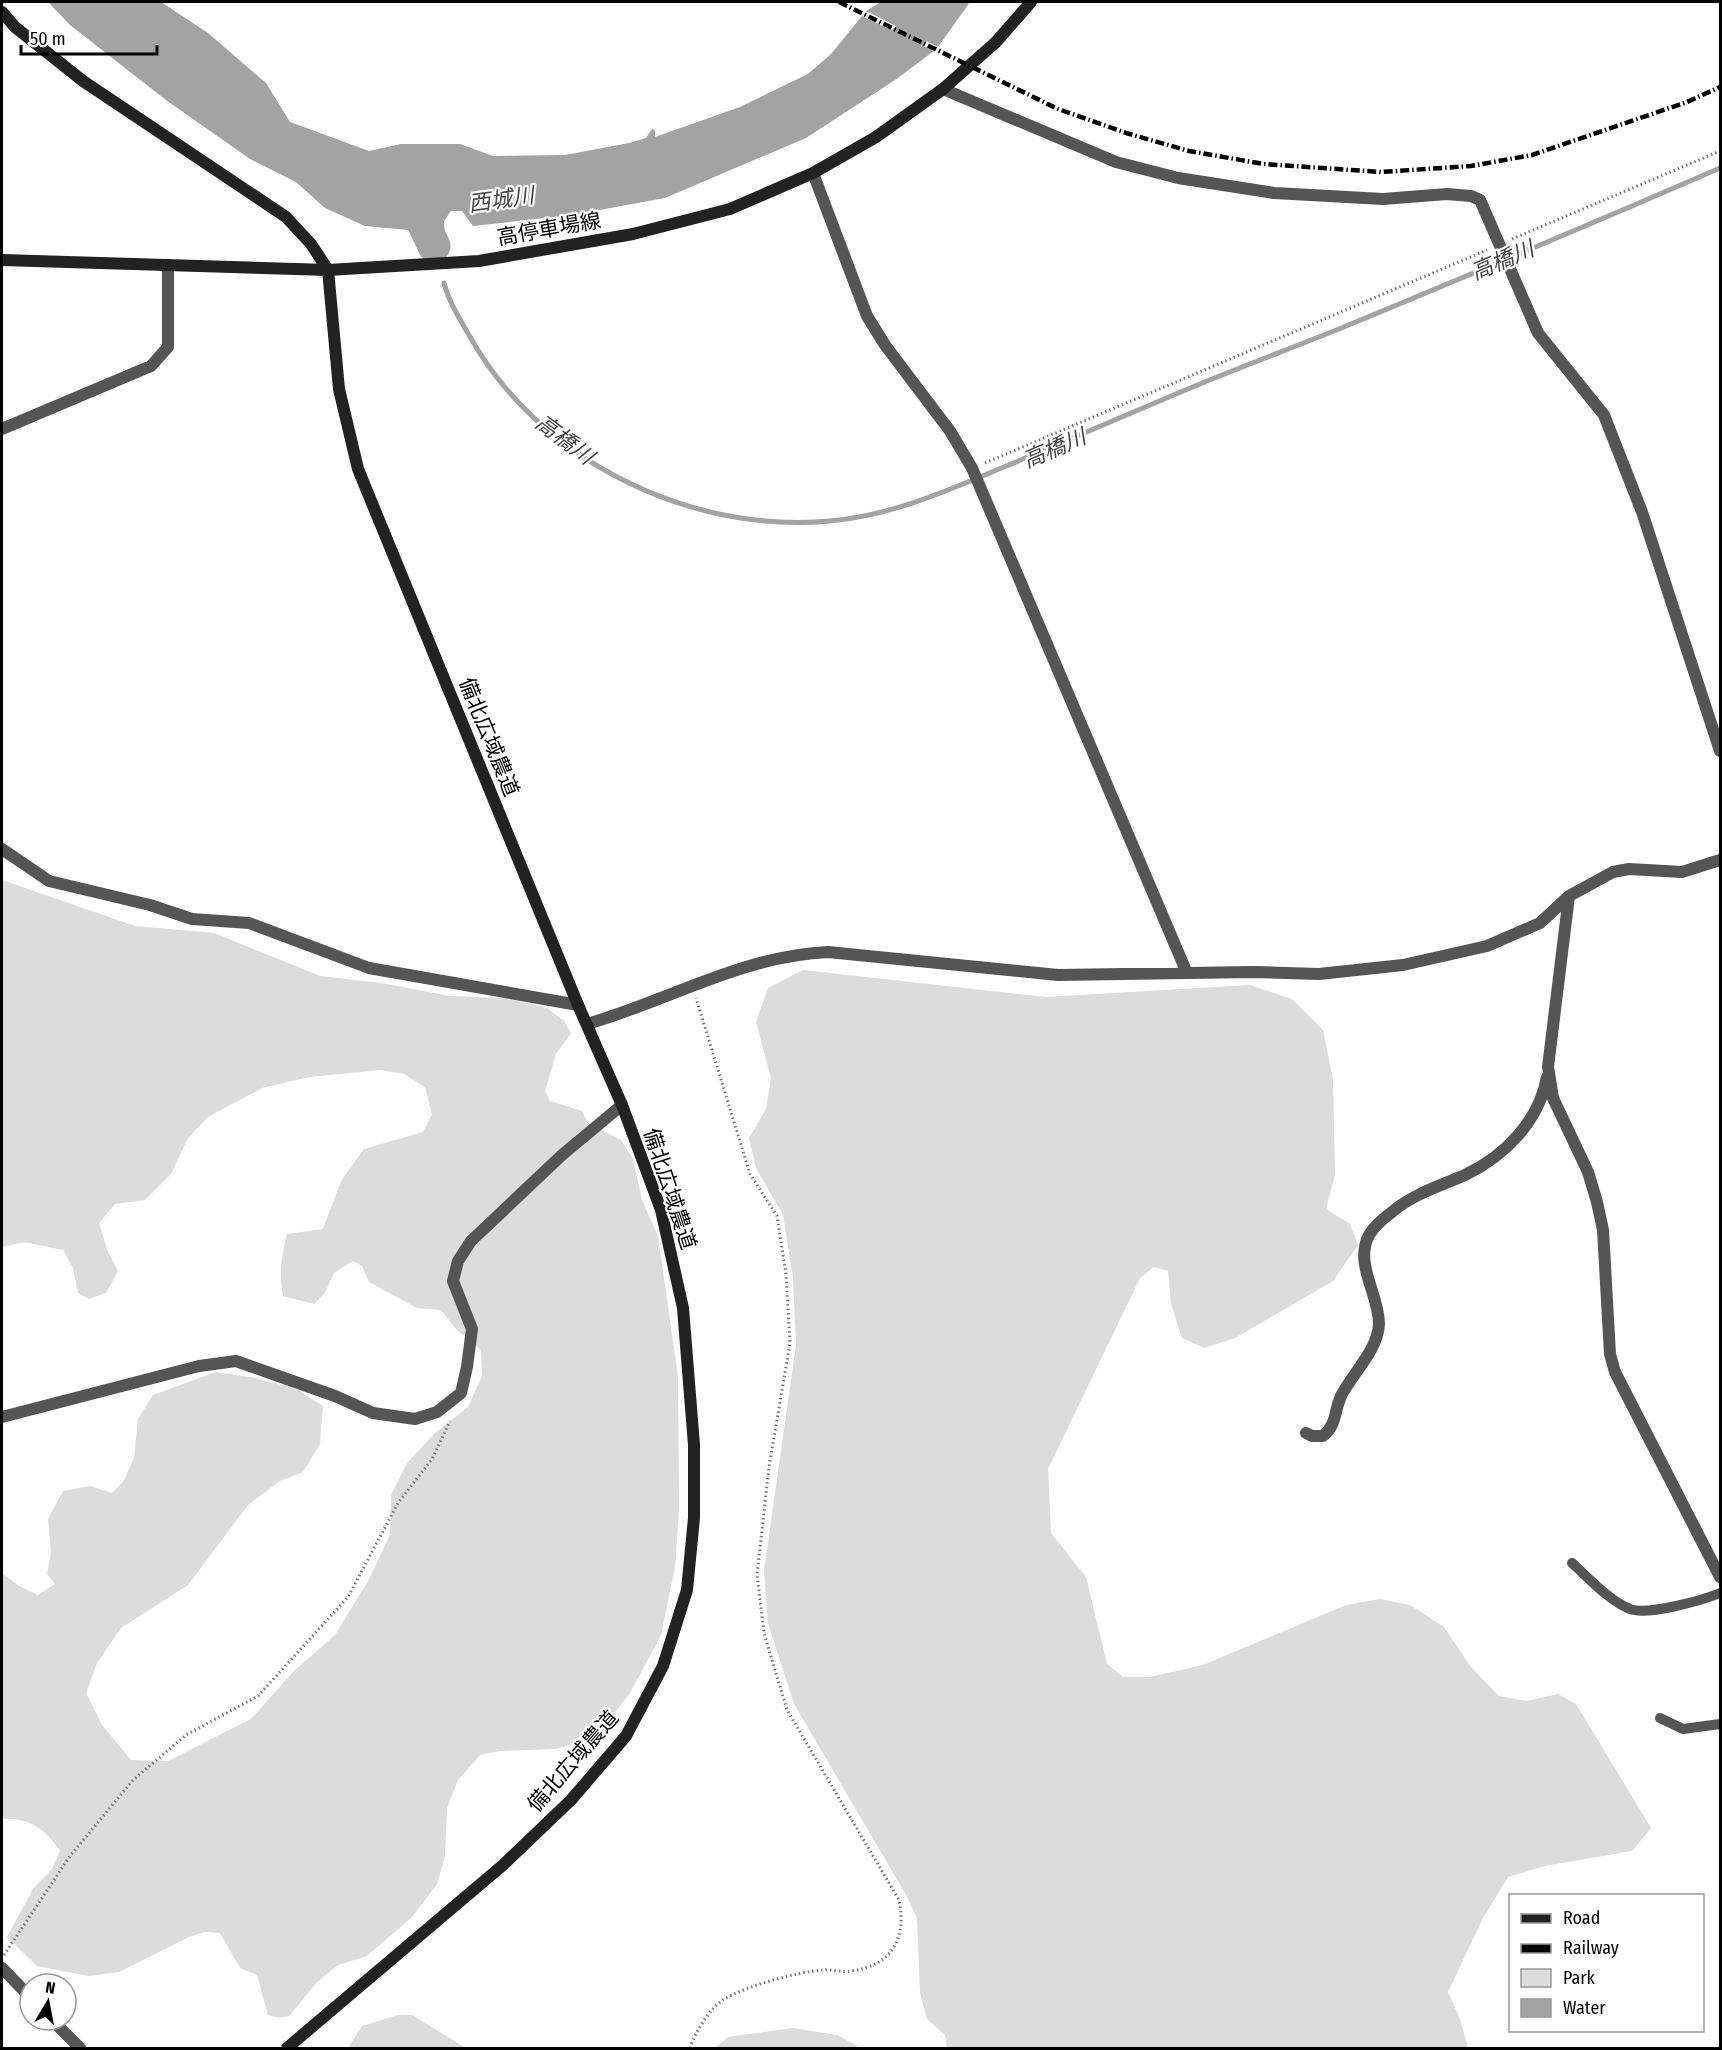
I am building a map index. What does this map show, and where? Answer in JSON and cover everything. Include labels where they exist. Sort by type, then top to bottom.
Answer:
[{"type":"street","name":"高停車場線","points":[[2,260],[328,270],[479,261],[633,234],[730,209],[813,173],[876,136],[943,89],[996,42],[1031,2]]},
{"type":"street","points":[[2,12],[15,27],[84,81],[286,218],[312,244],[328,270]]},
{"type":"street","points":[[943,89],[1116,162],[1178,178],[1274,193],[1383,199],[1447,194],[1471,196],[1480,200],[1511,266],[1538,333],[1604,415],[1642,512],[1720,752]]},
{"type":"street","points":[[813,173],[867,316],[885,345],[950,431],[972,469],[1187,973]]},
{"type":"street","points":[[2,429],[151,366],[168,347],[168,265]]},
{"type":"street","name":"備北広域農道","points":[[287,2049],[503,1865],[571,1800],[626,1736],[663,1666],[687,1590],[694,1518],[694,1445],[682,1308],[661,1210],[622,1105],[578,1005],[358,469],[339,389],[328,270]]},
{"type":"street","points":[[2,849],[48,881],[150,905],[192,919],[249,923],[369,968],[578,1005]]},
{"type":"street","points":[[586,1024],[630,1012],[735,968],[772,958],[828,952],[1058,975],[1319,974],[1403,965],[1487,946],[1540,923],[1569,896],[1613,872],[1629,869],[1682,872],[1720,860]]},
{"type":"street","points":[[1306,1433],[1312,1436],[1323,1436],[1334,1425],[1342,1394],[1378,1333],[1378,1313],[1365,1264],[1369,1234],[1397,1208],[1419,1194],[1468,1173],[1520,1134],[1539,1107],[1548,1067],[1569,896]]},
{"type":"street","points":[[1548,1067],[1553,1098],[1588,1172],[1598,1202],[1603,1230],[1610,1354],[1615,1372],[1720,1577]]},
{"type":"street","points":[[2,1417],[199,1366],[236,1361],[335,1396],[373,1413],[415,1419],[437,1412],[461,1392],[472,1329],[453,1281],[458,1261],[471,1241],[562,1155],[622,1105]]},
{"type":"street","points":[[2,1968],[18,1985]]},
{"type":"street","points":[[64,2032],[80,2049]]},
{"type":"lane","points":[[1572,1563],[1632,1610],[1645,1611],[1692,1602],[1720,1593]]},
{"type":"lane","points":[[1660,1718],[1683,1729],[1720,1724]]},
{"type":"path","points":[[972,469],[1502,247],[1720,151]]},
{"type":"path","points":[[690,2049],[706,2019],[722,2001],[788,1976],[824,1970],[850,1972],[872,1965],[889,1954],[900,1938],[903,1919],[899,1900],[787,1710],[764,1633],[757,1575],[769,1467],[790,1343],[786,1274],[777,1216],[750,1174],[691,985]]},
{"type":"path","points":[[2,1959],[70,1856],[133,1780],[186,1735],[258,1696],[348,1597],[398,1503],[432,1459],[445,1436],[461,1392]]},
{"type":"green space","points":[[2,880],[135,926],[214,933],[320,976],[381,983],[450,996],[504,998],[545,1007],[564,1021],[571,1033],[556,1054],[545,1091],[550,1101],[582,1111],[588,1123],[621,1140],[633,1159],[642,1200],[658,1236],[678,1377],[679,1509],[675,1567],[661,1635],[630,1693],[596,1737],[556,1749],[500,1751],[480,1755],[458,1780],[447,1808],[445,1856],[437,1884],[412,1917],[367,1956],[338,1965],[317,1982],[289,2016],[279,2018],[268,2015],[257,1975],[240,1968],[220,1933],[205,1932],[189,1937],[119,1972],[89,1976],[78,1972],[37,1966],[7,1937],[33,1889],[52,1869],[60,1851],[49,1836],[36,1826],[20,1820],[2,1819],[2,1573],[19,1586],[38,1595],[55,1584],[47,1574],[51,1552],[48,1519],[63,1491],[90,1486],[112,1493],[123,1482],[134,1458],[138,1419],[153,1395],[216,1372],[256,1378],[296,1389],[323,1406],[320,1444],[303,1472],[280,1481],[248,1505],[188,1585],[121,1628],[97,1663],[86,1693],[102,1725],[131,1760],[168,1761],[251,1719],[294,1671],[335,1635],[368,1581],[390,1535],[391,1495],[407,1463],[435,1433],[468,1407],[482,1376],[481,1350],[456,1329],[441,1310],[417,1308],[369,1282],[362,1266],[353,1261],[334,1273],[325,1293],[314,1304],[283,1296],[281,1265],[283,1250],[287,1234],[323,1229],[341,1181],[364,1149],[423,1132],[432,1114],[425,1087],[404,1074],[381,1070],[309,1077],[262,1088],[208,1117],[188,1138],[171,1174],[145,1200],[115,1204],[99,1223],[107,1250],[118,1271],[106,1293],[89,1299],[78,1293],[73,1268],[63,1250],[24,1242],[2,1247]]},
{"type":"green space","points":[[803,970],[1046,997],[1250,985],[1292,999],[1323,1030],[1333,1079],[1335,1175],[1326,1209],[1350,1224],[1358,1245],[1333,1281],[1235,1338],[1204,1348],[1182,1338],[1171,1304],[1168,1271],[1154,1267],[1140,1278],[1048,1469],[1051,1533],[1086,1577],[1107,1664],[1123,1677],[1150,1677],[1203,1665],[1346,1605],[1380,1599],[1410,1605],[1444,1627],[1471,1667],[1499,1696],[1526,1701],[1558,1694],[1576,1704],[1651,1828],[1632,1851],[1545,1866],[1508,1877],[1483,1918],[1448,1992],[1460,2019],[1468,2048],[947,2048],[945,2035],[927,2019],[920,1993],[917,1918],[905,1893],[794,1704],[768,1623],[764,1571],[796,1345],[793,1278],[783,1215],[756,1168],[749,1138],[766,1109],[771,1078],[756,1022],[768,988]]},
{"type":"green space","points":[[398,2015],[412,2015],[466,2048],[348,2048],[362,2026]]},
{"type":"green space","points":[[793,2028],[837,2035],[861,2048],[715,2048],[728,2037]]},
{"type":"water","points":[[48,2],[161,2],[208,33],[266,83],[290,122],[369,151],[401,144],[460,144],[493,156],[565,155],[646,138],[652,129],[655,130],[655,137],[740,107],[808,74],[831,54],[862,16],[934,51],[895,80],[806,138],[665,198],[572,215],[473,226],[462,211],[451,211],[444,221],[445,239],[423,243],[408,230],[365,226],[325,208],[296,182],[250,159],[166,100],[70,25]]},
{"type":"water","points":[[881,2],[970,2],[938,47],[866,11]]},
{"type":"waterway","name":"西城川","points":[[877,70],[941,2]]},
{"type":"waterway","name":"高橋川","points":[[444,283],[458,316],[499,379],[535,419],[576,452],[623,480],[672,501],[724,515],[777,522],[830,521],[879,513],[948,490],[1202,383],[1435,289],[1720,168]]},
{"type":"waterway","name":"高橋川","points":[[416,208],[434,246]]},
{"type":"railway","points":[[839,2],[1058,109],[1126,133],[1189,151],[1264,164],[1381,172],[1471,166],[1532,155],[1687,102],[1720,87]]}]
